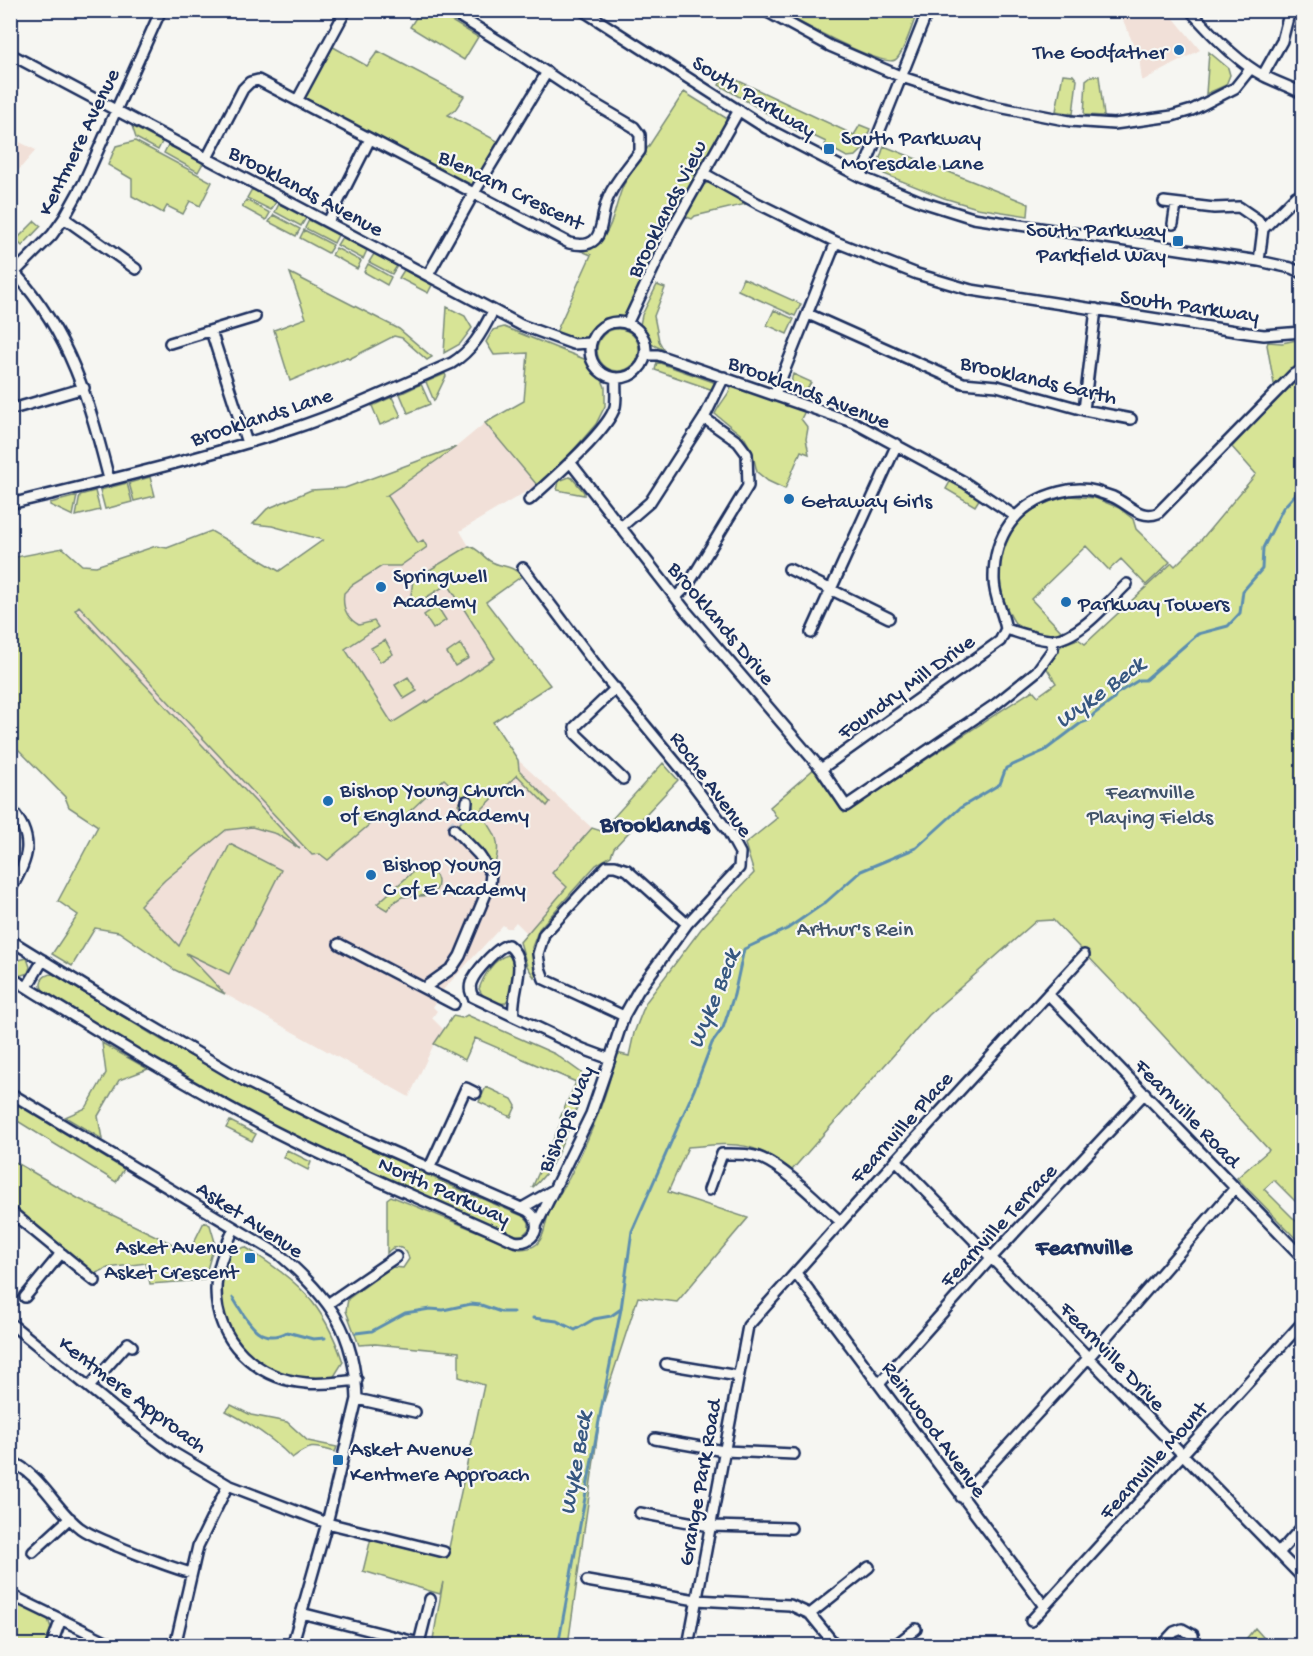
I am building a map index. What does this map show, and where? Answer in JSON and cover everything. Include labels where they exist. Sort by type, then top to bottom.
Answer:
[{"type":"street","name":"Kentmere Avenue","points":[[13,275],[52,235],[83,184],[161,10]]},
{"type":"street","points":[[298,99],[346,10]]},
{"type":"street","name":"South Parkway","points":[[582,10],[739,110],[817,156],[921,202],[973,218],[1259,261],[1291,268],[1302,273]]},
{"type":"street","points":[[764,10],[831,46],[902,77],[988,105],[1070,121],[1114,124],[1172,116],[1192,110],[1235,88],[1251,68]]},
{"type":"street","points":[[861,177],[928,10]]},
{"type":"street","points":[[1190,10],[1213,35],[1251,68],[1302,93]]},
{"type":"street","points":[[1263,75],[1282,41],[1290,10]]},
{"type":"street","points":[[428,275],[547,72],[452,11]]},
{"type":"street","name":"Brooklands Avenue","points":[[10,54],[521,325],[573,344],[590,343]]},
{"type":"street","name":"Blencarn Crescent","points":[[207,158],[243,89],[250,82],[258,80],[569,243],[581,246],[590,243],[603,227],[608,198],[619,175],[640,151],[642,143],[634,127],[547,72]]},
{"type":"street","name":"Brooklands View","points":[[627,324],[672,229],[739,110]]},
{"type":"street","points":[[328,222],[370,139]]},
{"type":"street","name":"South Parkway","points":[[703,172],[757,203],[836,242],[917,274],[971,290],[1256,334],[1302,332]]},
{"type":"street","points":[[1263,228],[1296,196]]},
{"type":"street","points":[[1164,202],[1214,208],[1239,207],[1258,220],[1263,228],[1259,261]]},
{"type":"street","points":[[1173,224],[1176,204]]},
{"type":"street","points":[[64,218],[136,269]]},
{"type":"street","points":[[775,394],[836,242]]},
{"type":"street","points":[[13,275],[31,290],[57,330],[84,388],[109,479]]},
{"type":"street","points":[[1084,410],[1096,309]]},
{"type":"street","name":"Brooklands Lane","points":[[10,504],[247,443],[294,429],[347,408],[452,363],[463,356],[474,345],[493,311]]},
{"type":"street","name":"Brooklands Garth","points":[[808,314],[963,383],[997,386],[1084,410],[1131,419]]},
{"type":"street","points":[[170,343],[255,317]]},
{"type":"street","points":[[613,322],[627,324],[634,328],[644,340],[645,355],[638,370],[632,375],[608,377],[595,367],[590,343],[596,332],[604,326],[613,322]]},
{"type":"street","points":[[211,331],[247,443]]},
{"type":"street","name":"Brooklands Avenue","points":[[645,355],[658,355],[855,423],[964,482],[1015,516]]},
{"type":"street","points":[[1127,584],[1087,622],[1069,636],[1052,645],[1006,629],[995,591],[995,558],[1002,536],[1015,516],[1045,495],[1068,489],[1091,490],[1114,497],[1146,516],[1158,513],[1294,374],[1302,371]]},
{"type":"street","points":[[621,527],[651,502],[704,418],[724,377]]},
{"type":"street","points":[[529,500],[570,462],[597,433],[615,408],[616,378]]},
{"type":"street","points":[[16,408],[84,388]]},
{"type":"street","points":[[676,597],[688,585],[748,486],[747,454],[738,441],[704,418]]},
{"type":"street","points":[[812,633],[897,444]]},
{"type":"street","name":"Brooklands Drive","points":[[570,462],[676,597],[821,769],[846,806],[996,704],[1037,671],[1052,645]]},
{"type":"street","name":"Roche Avenue","points":[[524,568],[683,771],[728,831],[740,853],[739,868],[687,924],[638,991],[624,1016],[610,1059]]},
{"type":"street","points":[[789,569],[889,618]]},
{"type":"street","name":"Foundry Mill Drive","points":[[821,769],[1000,641],[1006,629]]},
{"type":"street","points":[[616,688],[575,727],[576,734],[623,779]]},
{"type":"street","points":[[466,812],[467,801]]},
{"type":"street","points":[[10,808],[21,819],[27,836],[27,854],[21,871],[10,890]]},
{"type":"street","points":[[424,988],[442,977],[460,957],[490,884],[491,873],[479,855],[454,829]]},
{"type":"street","points":[[624,1016],[544,979],[538,954],[544,934],[606,866],[627,870],[687,924]]},
{"type":"street","name":"North Parkway","points":[[10,940],[245,1081],[429,1169],[522,1208],[532,1214],[537,1224],[536,1230],[530,1239],[514,1241],[445,1208],[348,1168],[260,1124],[175,1076],[10,977]]},
{"type":"street","points":[[339,944],[454,1004]]},
{"type":"street","name":"Bishops Way","points":[[514,1016],[512,1005],[519,966],[515,950],[508,945],[500,948],[477,974],[471,983],[470,992],[473,997],[583,1049],[610,1059],[591,1113],[537,1224]]},
{"type":"street","name":"Fearnville Place","points":[[748,1326],[1084,955]]},
{"type":"street","points":[[27,987],[43,960]]},
{"type":"street","name":"Fearnville Road","points":[[1048,994],[1302,1257]]},
{"type":"street","points":[[429,1169],[466,1088],[476,1093]]},
{"type":"street","name":"Asket Avenue","points":[[10,1093],[280,1255],[307,1278],[328,1303],[349,1346],[357,1380],[357,1399],[327,1523],[292,1646]]},
{"type":"street","name":"Fearnville Terrace","points":[[880,1383],[992,1257],[1146,1093]]},
{"type":"street","points":[[709,1190],[722,1154],[743,1153],[764,1159],[782,1171],[841,1222]]},
{"type":"street","name":"Fearnville Drive","points":[[896,1160],[1302,1577]]},
{"type":"street","points":[[961,1497],[1089,1357],[1235,1188]]},
{"type":"street","name":"Bishops Way","points":[[522,1208],[555,1189]]},
{"type":"street","points":[[10,1211],[95,1281]]},
{"type":"street","points":[[234,1228],[220,1268],[216,1290],[221,1320],[236,1347],[259,1369],[294,1382],[321,1384],[357,1380]]},
{"type":"street","points":[[25,1297],[60,1252]]},
{"type":"street","points":[[328,1303],[396,1257]]},
{"type":"street","name":"Reinwood Avenue","points":[[796,1273],[1044,1606]]},
{"type":"street","name":"Kentmere Approach","points":[[10,1323],[91,1384],[172,1452],[228,1485],[327,1523],[444,1552]]},
{"type":"street","name":"Fearnville Mount","points":[[1030,1621],[1302,1323]]},
{"type":"street","name":"Grange Park Road","points":[[688,1646],[748,1326]]},
{"type":"street","points":[[91,1384],[128,1343],[132,1346]]},
{"type":"street","points":[[666,1364],[738,1376]]},
{"type":"street","points":[[357,1399],[416,1412]]},
{"type":"street","points":[[655,1439],[724,1451],[794,1454]]},
{"type":"street","points":[[10,1461],[20,1465],[39,1482],[70,1518],[94,1536],[161,1564],[191,1573]]},
{"type":"street","points":[[175,1646],[198,1546],[228,1485]]},
{"type":"street","points":[[640,1513],[710,1526],[791,1528]]},
{"type":"street","points":[[33,1552],[70,1518]]},
{"type":"street","points":[[1279,1553],[1302,1527]]},
{"type":"street","points":[[810,1614],[869,1568]]},
{"type":"street","points":[[587,1581],[696,1600],[790,1605],[810,1614],[836,1646]]},
{"type":"street","points":[[15,1597],[115,1645]]},
{"type":"street","points":[[302,1613],[419,1644],[430,1599]]},
{"type":"street","points":[[51,1646],[61,1619]]},
{"type":"street","points":[[894,1646],[916,1629]]},
{"type":"street","points":[[1161,1646],[1174,1632],[1182,1629],[1193,1635],[1194,1646]]},
{"type":"shaded area","points":[[1123,11],[1168,11],[1200,50],[1142,81],[1139,57],[1122,18]]},
{"type":"shaded area","points":[[11,138],[36,150],[11,179]]},
{"type":"shaded area","name":"Bishop Young Church of England Academy","points":[[485,423],[537,485],[460,531],[469,546],[450,557],[550,685],[493,721],[518,760],[592,828],[552,873],[567,887],[528,934],[516,922],[511,928],[503,925],[441,992],[433,1007],[437,1011],[432,1018],[444,1030],[434,1044],[409,1097],[225,994],[140,905],[165,880],[11,593],[120,567],[211,531],[279,571],[456,447]]},
{"type":"green space","points":[[420,11],[435,11],[478,37],[464,60],[410,27]]},
{"type":"green space","points":[[778,11],[918,11],[902,52],[895,60],[887,61],[857,50]]},
{"type":"green space","points":[[328,44],[367,66],[378,51],[464,96],[455,110],[448,115],[503,144],[474,193],[298,99]]},
{"type":"green space","points":[[1209,52],[1228,68],[1230,75],[1226,85],[1206,94]]},
{"type":"green space","points":[[1063,74],[1073,75],[1077,80],[1073,114],[1056,111]]},
{"type":"green space","points":[[726,75],[854,135],[860,125],[870,129],[862,150],[856,156],[847,157],[825,145],[826,142],[803,131],[801,133],[719,85]]},
{"type":"green space","points":[[1091,76],[1099,76],[1104,116],[1084,115],[1086,80]]},
{"type":"green space","points":[[684,92],[726,118],[727,129],[627,324],[615,323],[605,326],[590,343],[554,337],[591,255],[579,250],[591,246],[606,233],[624,184]]},
{"type":"green space","points":[[132,126],[162,142],[158,150],[136,138]]},
{"type":"green space","points":[[135,141],[212,182],[200,206],[190,201],[183,214],[167,206],[163,213],[132,196],[132,179],[108,165],[116,146]]},
{"type":"green space","points":[[168,145],[203,163],[198,172],[164,153]]},
{"type":"green space","points":[[884,146],[1029,204],[1028,216],[977,208],[944,198],[884,174],[878,164]]},
{"type":"green space","points":[[707,183],[715,184],[746,204],[695,216],[692,219],[684,216],[701,186]]},
{"type":"green space","points":[[252,189],[276,202],[271,210],[247,198]]},
{"type":"green space","points":[[246,200],[270,213],[266,220],[242,207]]},
{"type":"green space","points":[[279,204],[306,218],[301,226],[275,212]]},
{"type":"green space","points":[[274,215],[300,229],[296,236],[269,222]]},
{"type":"green space","points":[[309,220],[338,235],[334,243],[305,228]]},
{"type":"green space","points":[[35,221],[41,226],[22,246],[16,240]]},
{"type":"green space","points":[[304,230],[333,245],[328,253],[300,238]]},
{"type":"green space","points":[[342,237],[367,250],[363,259],[337,245]]},
{"type":"green space","points":[[336,248],[361,261],[357,269],[332,255]]},
{"type":"green space","points":[[374,254],[397,266],[392,274],[369,262]]},
{"type":"green space","points":[[368,264],[391,277],[387,285],[364,272]]},
{"type":"green space","points":[[404,270],[432,285],[428,293],[399,278]]},
{"type":"green space","points":[[290,273],[399,329],[432,357],[427,360],[402,338],[394,336],[349,359],[347,357],[290,381],[274,330],[306,318]]},
{"type":"green space","points":[[743,278],[801,304],[795,316],[738,290]]},
{"type":"green space","points":[[657,285],[665,288],[654,316],[659,341],[664,350],[651,344],[640,325],[642,315]]},
{"type":"green space","points":[[447,307],[465,316],[472,328],[460,344],[444,353]]},
{"type":"green space","points":[[774,310],[794,319],[787,334],[767,325]]},
{"type":"green space","points":[[504,327],[584,359],[601,378],[605,387],[605,406],[596,424],[559,467],[537,485],[485,423],[524,401],[528,353],[494,355],[486,342],[493,330]]},
{"type":"green space","points":[[618,329],[633,335],[639,350],[633,365],[618,371],[603,365],[597,350],[603,335]]},
{"type":"green space","points":[[1302,339],[1302,366],[1290,371],[1278,385],[1274,384],[1268,342],[1282,343]]},
{"type":"green space","points":[[657,362],[716,383],[713,390],[655,370]]},
{"type":"green space","points":[[445,374],[446,376],[434,401],[426,382]]},
{"type":"green space","points":[[793,374],[811,382],[804,395],[793,387]]},
{"type":"green space","points":[[1302,375],[1302,1208],[1274,1180],[1264,1189],[1302,1227],[1302,1245],[1237,1178],[1269,1150],[1053,920],[1036,921],[929,1015],[792,1170],[754,1148],[731,1145],[688,1147],[668,1192],[748,1218],[677,1302],[638,1297],[601,1410],[568,1645],[432,1645],[443,1582],[440,1594],[363,1571],[372,1534],[444,1552],[447,1557],[484,1385],[459,1377],[459,1352],[375,1344],[359,1345],[346,1311],[348,1299],[392,1267],[403,1268],[409,1259],[403,1249],[397,1247],[387,1253],[387,1199],[391,1196],[520,1249],[537,1244],[542,1236],[550,1210],[591,1133],[608,1085],[616,1053],[629,1056],[634,1033],[646,1002],[701,929],[754,873],[745,844],[777,818],[770,807],[815,768],[844,813],[1033,690],[1038,696],[1056,683],[1046,667],[1058,649],[1078,639],[1085,644],[1172,563],[1175,566],[1201,540],[1256,474],[1232,447]]},
{"type":"green space","points":[[421,384],[430,404],[408,413],[400,394]]},
{"type":"green space","points":[[732,386],[805,411],[801,419],[808,428],[806,439],[809,454],[801,451],[785,489],[768,481],[757,472],[752,451],[744,437],[715,414]]},
{"type":"green space","points":[[392,397],[401,416],[380,425],[372,406]]},
{"type":"green space","name":"Bishop Young Church of England Academy","points":[[456,447],[386,496],[418,543],[423,540],[427,547],[400,566],[382,566],[352,585],[344,593],[344,607],[351,619],[359,625],[374,621],[378,627],[345,649],[392,723],[495,658],[448,584],[412,606],[413,580],[469,546],[475,548],[490,561],[518,572],[522,576],[486,602],[550,685],[493,722],[518,760],[519,770],[550,802],[547,806],[517,775],[480,811],[479,813],[496,838],[497,852],[493,869],[452,831],[468,815],[458,804],[464,798],[444,779],[394,826],[383,813],[328,860],[320,854],[312,855],[79,606],[75,610],[300,849],[277,834],[252,827],[226,830],[165,880],[140,905],[179,946],[230,844],[281,870],[229,974],[186,953],[225,994],[175,970],[119,932],[95,928],[72,966],[52,954],[78,915],[58,901],[98,826],[69,807],[65,797],[19,750],[11,745],[11,558],[63,548],[82,565],[96,566],[156,546],[167,548],[211,531],[279,571],[323,540],[272,526],[253,524],[267,509],[311,490],[345,488]]},
{"type":"green space","points":[[150,477],[155,496],[134,501],[129,483]]},
{"type":"green space","points":[[569,477],[584,492],[584,495],[557,490],[559,481]]},
{"type":"green space","points":[[951,480],[980,498],[975,506],[946,489]]},
{"type":"green space","points":[[127,483],[132,502],[105,509],[100,490]]},
{"type":"green space","points":[[95,491],[100,510],[76,516],[80,495]]},
{"type":"green space","points":[[77,496],[73,516],[50,505],[50,503]]},
{"type":"green space","points":[[1069,496],[1095,498],[1119,508],[1133,519],[1136,529],[1170,562],[1146,585],[1121,559],[1109,570],[1086,546],[1031,599],[1062,632],[1058,635],[1031,632],[1016,624],[1006,606],[1000,582],[1004,548],[1015,526],[1034,509]]},
{"type":"green space","points":[[437,606],[446,620],[433,629],[424,615]]},
{"type":"green space","points":[[385,640],[393,654],[380,662],[371,648]]},
{"type":"green space","points":[[460,644],[469,658],[455,666],[447,653]]},
{"type":"green space","points":[[408,677],[417,691],[404,699],[395,685]]},
{"type":"green space","points":[[663,763],[678,780],[614,848],[611,856],[596,865],[539,929],[532,947],[537,974],[534,977],[527,966],[520,942],[567,887],[552,873],[592,828],[601,831]]},
{"type":"green space","points":[[425,868],[434,873],[438,881],[434,892],[425,896],[402,897],[387,910],[377,904],[414,871]]},
{"type":"green space","points":[[508,955],[513,959],[514,964],[513,988],[505,1003],[493,1002],[487,999],[479,989],[494,964]]},
{"type":"green space","points":[[27,958],[30,967],[28,973],[19,976],[11,972],[11,962]]},
{"type":"green space","points":[[49,974],[53,974],[163,1041],[304,1117],[447,1184],[525,1217],[529,1222],[529,1229],[523,1235],[516,1235],[488,1223],[351,1162],[200,1086],[45,993],[41,986],[42,980]]},
{"type":"green space","points":[[467,1015],[555,1054],[583,1074],[584,1089],[561,1146],[548,1170],[532,1188],[576,1082],[475,1038],[465,1060],[434,1044],[453,1016],[462,1018]]},
{"type":"green space","points":[[102,1043],[148,1069],[119,1080],[98,1116],[102,1139],[65,1117],[86,1108],[106,1073]]},
{"type":"green space","points":[[486,1087],[512,1099],[516,1106],[511,1117],[479,1102]]},
{"type":"green space","points":[[18,1105],[124,1169],[116,1182],[11,1117]]},
{"type":"green space","points":[[230,1121],[256,1134],[252,1141],[226,1128]]},
{"type":"green space","points":[[287,1150],[311,1162],[308,1170],[283,1157]]},
{"type":"green space","points":[[10,1159],[79,1199],[189,1252],[204,1222],[210,1225],[215,1242],[204,1280],[150,1284],[146,1263],[108,1268],[94,1274],[11,1206]]},
{"type":"green space","points":[[245,1247],[294,1282],[317,1308],[327,1323],[343,1362],[333,1378],[312,1380],[291,1378],[271,1371],[254,1361],[240,1347],[223,1312],[222,1272],[228,1252]]},
{"type":"green space","points":[[231,1405],[251,1415],[287,1422],[308,1441],[337,1447],[335,1452],[322,1448],[308,1448],[292,1458],[261,1432],[226,1411]]},
{"type":"green space","points":[[10,1600],[48,1619],[52,1631],[46,1645],[12,1645],[10,1642]]},
{"type":"green space","points":[[1255,1628],[1270,1645],[1241,1645]]},
{"type":"waterway","name":"Wyke Beck","points":[[558,1646],[621,1309],[632,1231],[694,1090],[712,1043],[723,1028],[734,995],[744,949],[787,929],[826,902],[861,871],[916,848],[960,808],[1000,784],[1006,768],[1044,751],[1081,723],[1089,720],[1113,700],[1116,694],[1139,680],[1145,680],[1198,634],[1228,626],[1240,613],[1243,591],[1262,569],[1263,548],[1283,508],[1302,487]]},
{"type":"waterway","points":[[233,1298],[248,1322],[261,1333],[277,1336],[287,1332],[313,1339],[325,1338]]},
{"type":"waterway","points":[[356,1333],[372,1331],[405,1313],[430,1309],[443,1310],[471,1304],[501,1312],[513,1312]]},
{"type":"waterway","points":[[533,1318],[557,1321],[575,1330],[594,1319],[611,1316],[621,1309]]},
{"type":"tunnel","points":[[454,829],[452,826],[466,812]]},
{"type":"place","name":"The Godfather","points":[[1179,50]]},
{"type":"place","name":"South Parkway Moresdale Lane","points":[[829,149]]},
{"type":"place","name":"South Parkway Parkfield Way","points":[[1178,241]]},
{"type":"place","name":"Getaway Girls","points":[[789,499]]},
{"type":"place","name":"Springwell Academy","points":[[381,587]]},
{"type":"place","name":"Parkway Towers","points":[[1066,602]]},
{"type":"place","name":"Bishop Young Church of England Academy","points":[[328,801]]},
{"type":"place","name":"Bishop Young C of E Academy","points":[[371,875]]},
{"type":"place","name":"Asket Avenue Asket Crescent","points":[[250,1258]]},
{"type":"place","name":"Asket Avenue Kentmere Approach","points":[[338,1460]]},
{"type":"district","name":"Brooklands","points":[[655,823]]},
{"type":"district","name":"Fearnville","points":[[1084,1246]]},
{"type":"park label","name":"Fearnville Playing Fields","points":[[1150,802]]},
{"type":"park label","name":"Arthur's Rein","points":[[855,927]]}]
